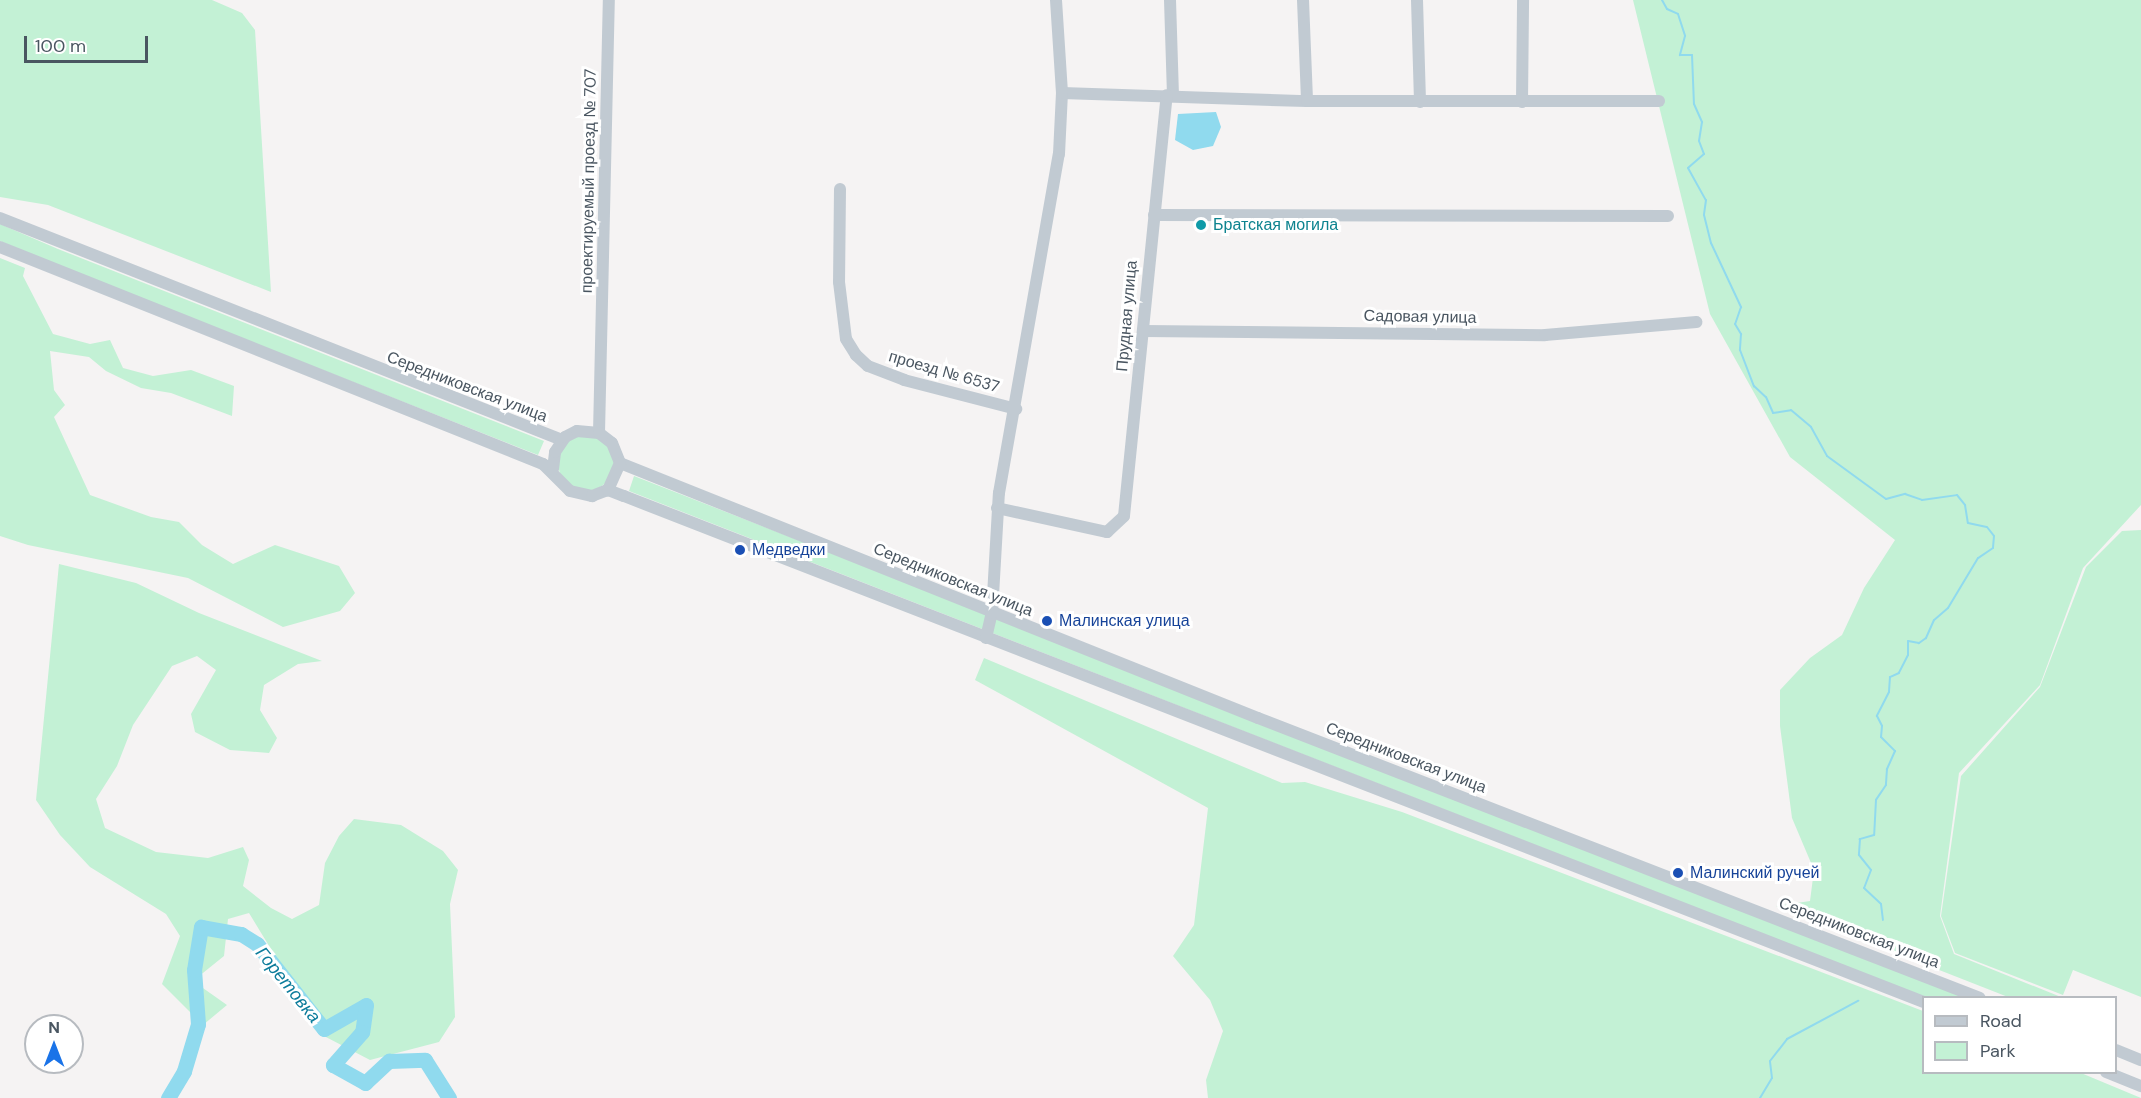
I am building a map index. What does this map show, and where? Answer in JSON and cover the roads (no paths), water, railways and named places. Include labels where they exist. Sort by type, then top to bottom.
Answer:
[{"type":"street","name":"проектируемый проезд № 707","points":[[599,433],[609,0]]},
{"type":"street","points":[[986,638],[992,613],[997,507],[1059,154],[1062,93],[1056,0]]},
{"type":"street","name":"Прудная улица","points":[[997,507],[1107,532],[1124,516],[1154,216],[1170,95],[1170,0]]},
{"type":"street","points":[[1302,0],[1307,101]]},
{"type":"street","points":[[1417,0],[1420,102]]},
{"type":"street","points":[[1522,102],[1523,0]]},
{"type":"street","points":[[1062,93],[1307,101],[1659,101]]},
{"type":"street","name":"проезд № 6537","points":[[840,189],[840,293],[846,339],[856,355],[868,366],[904,380],[1016,409]]},
{"type":"street","points":[[1154,216],[1668,216]]},
{"type":"street","name":"Середниковская улица","points":[[0,218],[562,440],[577,431],[599,433]]},
{"type":"street","points":[[0,247],[553,469]]},
{"type":"street","name":"Садовая улица","points":[[1144,331],[1545,335],[1696,322]]},
{"type":"street","points":[[599,433],[612,442],[620,464],[608,490]]},
{"type":"street","points":[[562,440],[555,452],[553,469],[559,482],[570,491],[592,496],[608,490],[1922,1002]]},
{"type":"street","name":"Середниковская улица","points":[[620,464],[992,613],[1975,996]]},
{"type":"street","points":[[1712,921],[1721,909],[1720,897]]},
{"type":"street","points":[[2117,1051],[2141,1060]]},
{"type":"street","points":[[2111,1074],[2141,1086]]},
{"type":"water","points":[[1216,112],[1221,127],[1213,146],[1193,150],[1175,140],[1178,114]]},
{"type":"waterway","name":"Малинский ручей","points":[[1662,0],[1667,9],[1678,14],[1685,36],[1680,55],[1692,55],[1694,104],[1702,122],[1699,141],[1704,154],[1688,168],[1706,200],[1704,215],[1711,243],[1741,307],[1735,324],[1741,334],[1740,350],[1754,386],[1766,397],[1773,413],[1791,410],[1811,427],[1827,456],[1886,499],[1905,494],[1922,500],[1957,495],[1965,505],[1968,523],[1987,527],[1994,536],[1993,548],[1978,558],[1948,608],[1934,620],[1926,638],[1919,643],[1908,641],[1908,655],[1899,673],[1890,677],[1889,692],[1877,716],[1882,726],[1881,737],[1895,751],[1887,769],[1886,785],[1876,800],[1874,835],[1860,839],[1859,855],[1871,870],[1864,888],[1881,904],[1883,920]]},
{"type":"waterway","name":"Горетовка","points":[[168,1098],[184,1071],[198,1024],[194,970],[201,927],[241,934],[257,944],[324,1029],[366,1005],[362,1032],[333,1065],[365,1083],[389,1061],[425,1060],[449,1098]]},
{"type":"waterway","name":"Малинский ручей","points":[[1760,1098],[1772,1078],[1770,1061],[1787,1039],[1858,1001]]},
{"type":"place","name":"Братская могила","points":[[1201,225]]},
{"type":"place","name":"Медведки","points":[[740,550]]},
{"type":"place","name":"Малинская улица","points":[[1047,621]]},
{"type":"place","name":"Малинский ручей","points":[[1678,873]]}]
